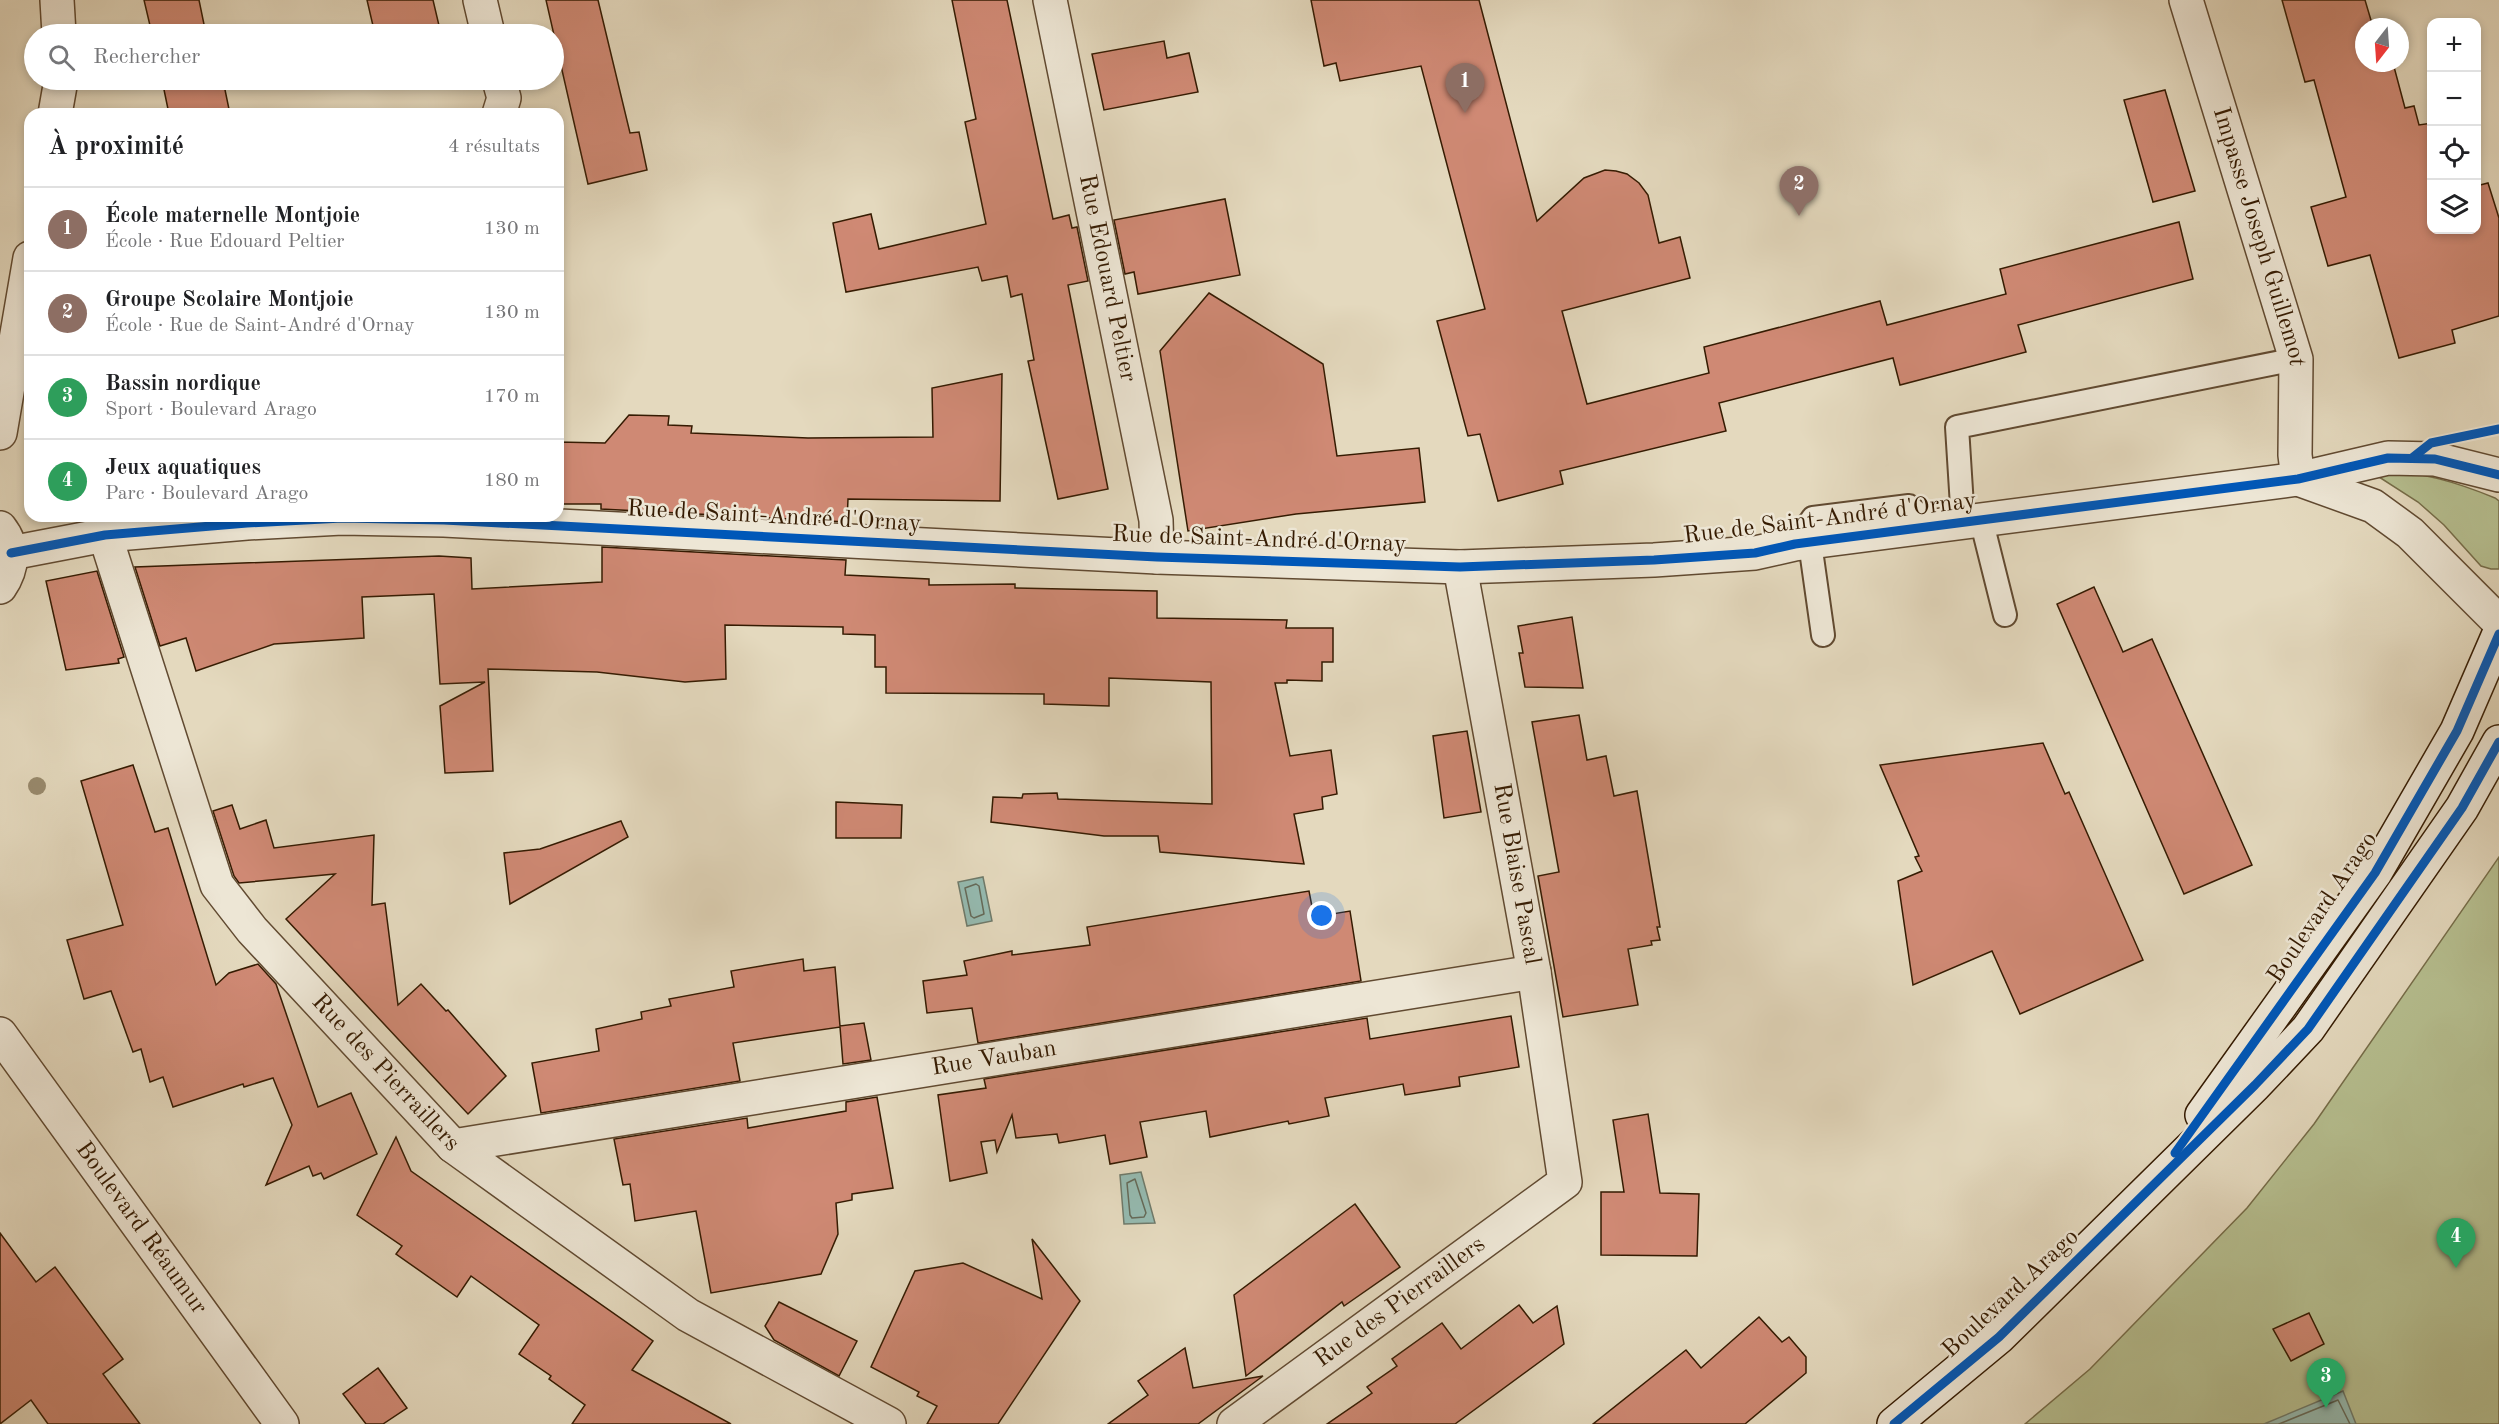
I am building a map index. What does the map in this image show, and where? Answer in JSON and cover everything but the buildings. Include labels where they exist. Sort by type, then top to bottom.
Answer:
[{"type":"street","points":[[57,0],[58,24]]},
{"type":"street","points":[[480,0],[486,24]]},
{"type":"street","name":"Rue Edouard Peltier","points":[[1050,0],[1156,519],[1158,557]]},
{"type":"street","name":"Impasse Joseph Guillemot","points":[[2186,0],[2296,359],[2295,455],[2298,479]]},
{"type":"street","points":[[56,108],[59,90]]},
{"type":"street","points":[[501,108],[504,98],[502,90]]},
{"type":"street","points":[[0,433],[24,293]]},
{"type":"street","name":"Rue de Saint-André d'Ornay","points":[[466,522],[1158,557],[1460,567],[1654,560],[1755,553],[1802,544],[2298,479],[2388,458],[2435,459],[2499,475]]},
{"type":"street","name":"Rue de Saint-André d'Ornay","points":[[2298,479],[2373,506],[2410,533],[2499,622]]},
{"type":"street","name":"Rue de Saint-André d'Ornay","points":[[6,541],[279,522]]},
{"type":"street","name":"Rue des Pierraillers","points":[[105,535],[217,885],[252,930],[453,1146],[688,1315],[889,1424]]},
{"type":"street","points":[[0,587],[11,567],[6,541]]},
{"type":"street","name":"Rue Blaise Pascal","points":[[1460,567],[1534,972],[1565,1182]]},
{"type":"street","name":"Boulevard Arago","points":[[2150,1188],[2374,873],[2457,731],[2499,634]]},
{"type":"street","name":"Boulevard Arago","points":[[1894,1424],[1999,1337],[2255,1085],[2308,1029],[2462,808],[2499,742]]},
{"type":"street","name":"Rue Vauban","points":[[453,1146],[1534,972]]},
{"type":"street","name":"Boulevard Réaumur","points":[[0,1034],[282,1424]]},
{"type":"street","name":"Rue des Pierraillers","points":[[1234,1424],[1565,1182]]},
{"type":"lane","points":[[2005,615],[1959,523],[1957,427],[2296,359]]},
{"type":"lane","points":[[1802,544],[1823,635]]},
{"type":"green space","points":[[2378,469],[2452,482],[2499,501],[2499,569],[2481,566],[2444,525],[2418,502],[2379,477]]},
{"type":"green space","points":[[2499,857],[2499,1424],[2025,1424],[2090,1369],[2247,1208],[2314,1124]]},
{"type":"water","points":[[983,877],[992,921],[967,926],[958,882]]},
{"type":"water","points":[[1141,1172],[1155,1223],[1124,1224],[1120,1175]]},
{"type":"water","points":[[2343,1391],[2356,1424],[2264,1424]]},
{"type":"cycle path","points":[[2412,458],[2431,443],[2499,429]]},
{"type":"cycle path","points":[[483,522],[1157,557],[1460,567],[1654,560],[1755,553],[1795,544],[2298,479],[2388,458],[2435,459],[2499,475]]},
{"type":"cycle path","points":[[11,553],[105,535],[266,522]]},
{"type":"cycle path","points":[[2175,1153],[2375,873],[2457,731],[2499,634]]},
{"type":"cycle path","points":[[1894,1424],[1999,1337],[2255,1085],[2308,1029],[2462,808],[2499,742]]},
{"type":"place","name":"École maternelle Montjoie","points":[[1465,113]]},
{"type":"place","name":"Groupe Scolaire Montjoie","points":[[1799,216]]},
{"type":"place","name":"Jeux aquatiques","points":[[2456,1268]]},
{"type":"place","name":"Bassin nordique","points":[[2326,1408]]}]
